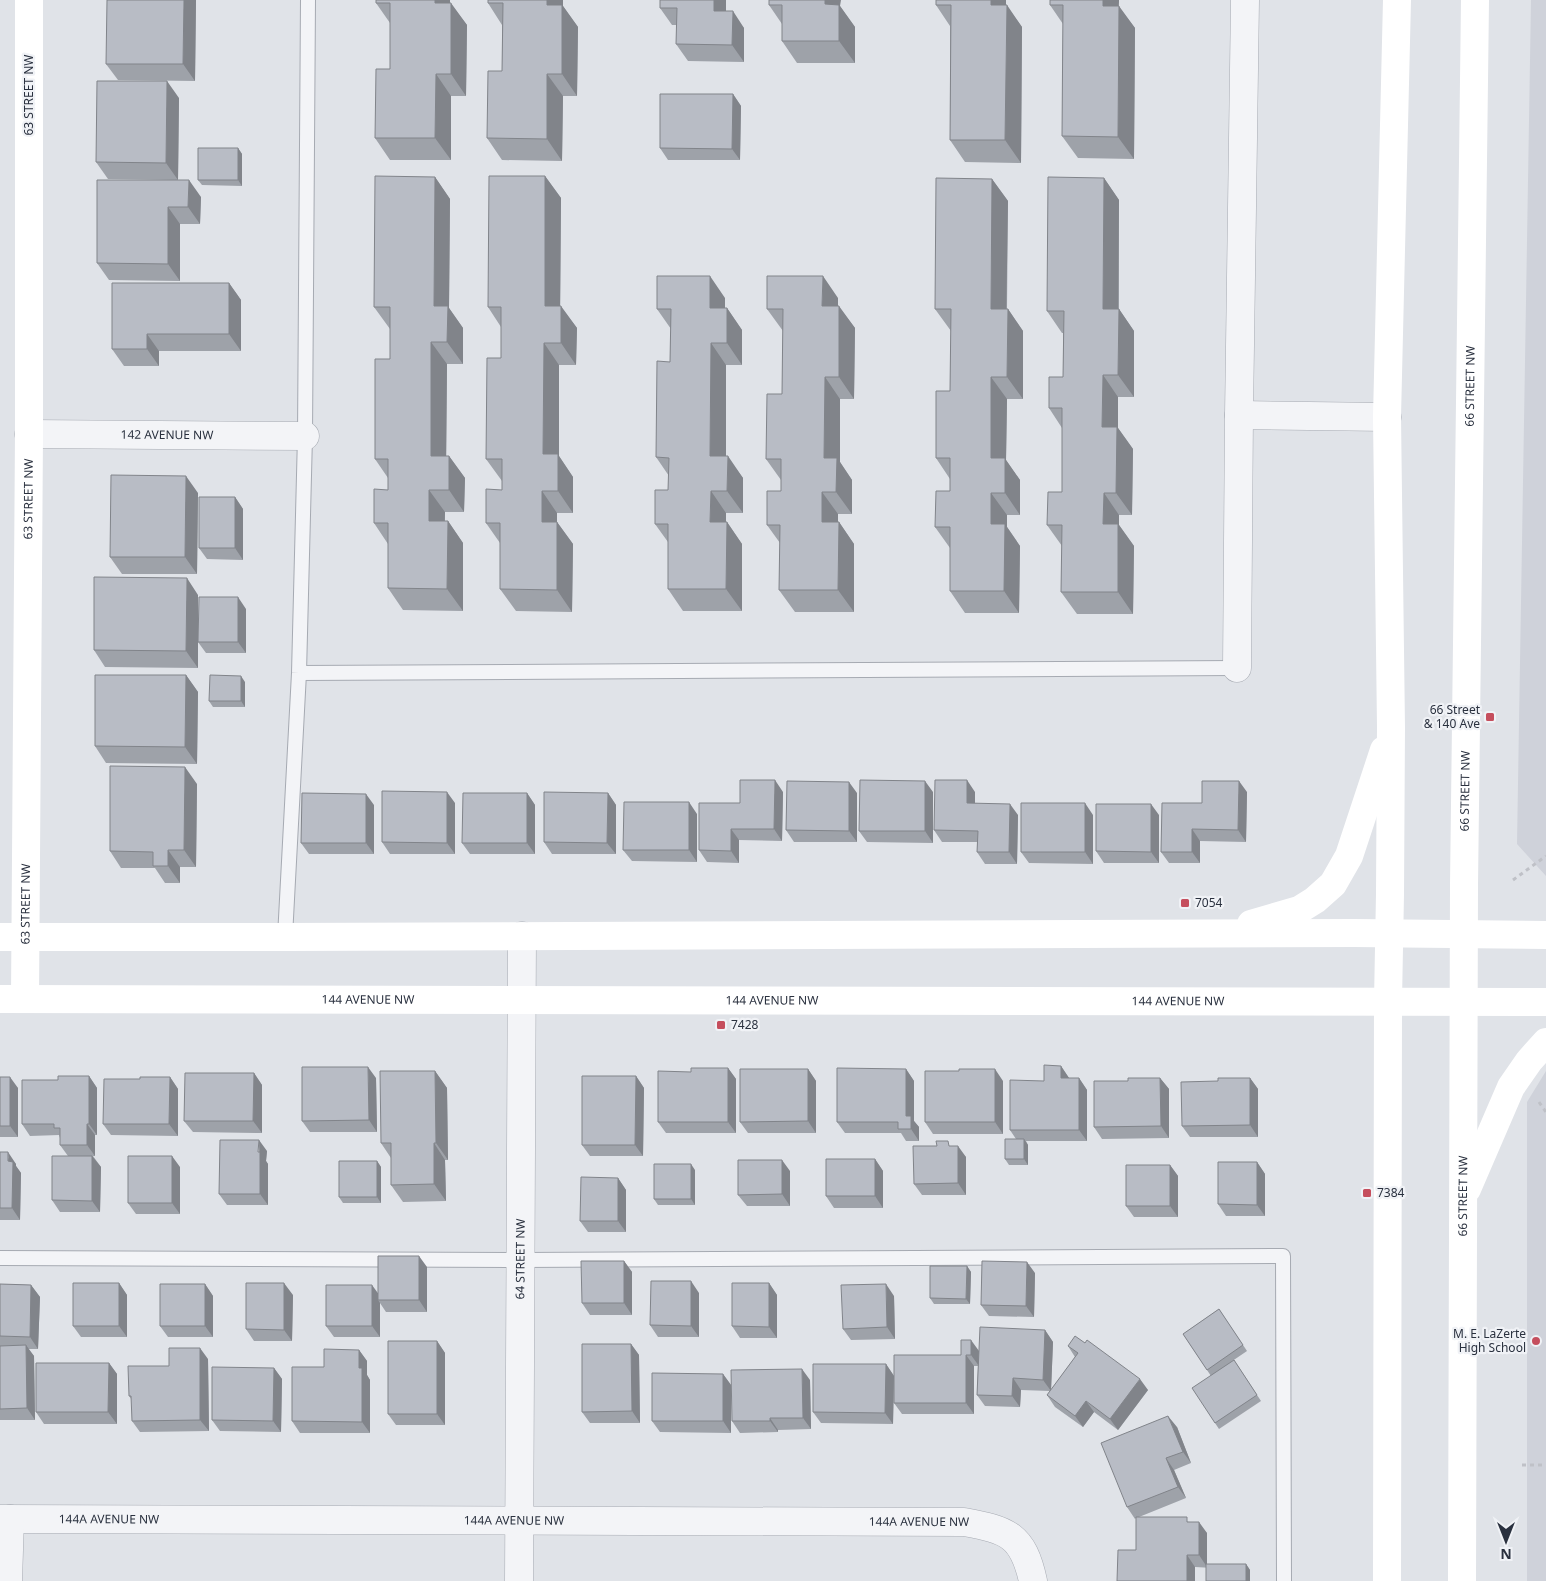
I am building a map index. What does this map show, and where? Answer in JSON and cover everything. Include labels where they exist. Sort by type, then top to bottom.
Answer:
[{"type":"street","name":"63 STREET NW","points":[[12,999],[29,434],[29,0]]},
{"type":"street","points":[[1237,668],[1246,0]]},
{"type":"street","points":[[1387,1581],[1388,1002],[1391,727],[1387,417],[1396,0]]},
{"type":"street","name":"66 STREET NW","points":[[1462,1581],[1463,1002],[1476,0]]},
{"type":"street","points":[[1239,415],[1387,417]]},
{"type":"street","name":"142 AVENUE NW","points":[[29,434],[305,436]]},
{"type":"street","points":[[1212,934],[1299,910],[1315,900],[1333,884],[1349,856],[1391,727]]},
{"type":"street","points":[[13,936],[1546,935]]},
{"type":"street","name":"64 STREET NW","points":[[519,1581],[522,936]]},
{"type":"street","name":"144 AVENUE NW","points":[[12,999],[1546,1002]]},
{"type":"street","points":[[1463,1200],[1511,1087],[1529,1061],[1546,1042]]},
{"type":"street","points":[[5,1519],[8,1581]]},
{"type":"street","name":"144A AVENUE NW","points":[[5,1519],[964,1522],[984,1525],[1007,1533],[1021,1545],[1029,1562],[1033,1581]]},
{"type":"lane","points":[[285,937],[299,673],[305,436],[308,0]]},
{"type":"lane","points":[[299,673],[1237,668]]},
{"type":"lane","points":[[0,1258],[521,1260],[1283,1256],[1284,1581]]},
{"type":"path","points":[[1513,880],[1546,856]]},
{"type":"path","points":[[1522,1465],[1546,1466]]},
{"type":"shaded area","points":[[1531,0],[1546,0],[1546,876],[1517,844]]},
{"type":"shaded area","name":"M. E. LaZerte High School","points":[[1546,1071],[1546,1581],[1527,1581],[1527,1102]]},
{"type":"building","points":[[107,0],[184,0],[183,64],[106,64]]},
{"type":"building","points":[[376,0],[435,0],[435,3],[451,3],[451,74],[436,74],[435,138],[375,138],[376,69],[390,69],[390,3],[376,3]]},
{"type":"building","points":[[488,0],[547,0],[547,5],[562,5],[562,74],[547,74],[547,139],[487,138],[488,71],[502,71],[503,3],[488,3]]},
{"type":"building","points":[[660,0],[714,0],[714,11],[733,11],[732,45],[676,44],[677,8],[660,8]]},
{"type":"building","points":[[769,0],[825,0],[825,4],[839,5],[839,41],[782,41],[782,5],[769,5]]},
{"type":"building","points":[[936,0],[991,0],[991,5],[1007,5],[1005,140],[950,140],[951,5],[936,5]]},
{"type":"building","points":[[1050,0],[1103,0],[1103,6],[1119,6],[1118,137],[1062,136],[1063,5],[1050,5]]},
{"type":"building","points":[[97,81],[167,81],[166,163],[96,162]]},
{"type":"building","points":[[660,94],[733,94],[732,149],[660,148]]},
{"type":"building","points":[[198,148],[238,148],[238,180],[198,180]]},
{"type":"building","points":[[375,176],[435,177],[434,306],[448,306],[447,342],[431,342],[431,456],[449,456],[449,490],[429,490],[429,521],[448,521],[447,589],[388,588],[388,523],[374,523],[374,489],[388,490],[388,459],[375,459],[375,359],[390,359],[390,307],[374,307]]},
{"type":"building","points":[[489,176],[545,176],[545,306],[561,306],[561,343],[544,343],[543,454],[558,454],[558,491],[542,491],[542,522],[557,522],[557,590],[500,589],[500,523],[486,523],[486,489],[502,490],[502,459],[486,459],[487,358],[501,358],[501,307],[488,307]]},
{"type":"building","points":[[1048,177],[1104,178],[1103,309],[1119,309],[1118,375],[1103,375],[1102,427],[1117,427],[1116,493],[1104,493],[1103,524],[1118,524],[1118,592],[1061,592],[1062,525],[1047,525],[1048,492],[1062,492],[1062,408],[1049,408],[1049,377],[1063,377],[1064,311],[1047,311]]},
{"type":"building","points":[[936,178],[992,179],[991,309],[1008,309],[1007,377],[991,377],[991,458],[1005,458],[1005,493],[991,493],[991,524],[1005,524],[1004,591],[950,591],[950,527],[935,527],[936,491],[950,491],[950,458],[936,458],[936,391],[950,391],[951,309],[935,309]]},
{"type":"building","points":[[97,180],[189,180],[188,207],[168,207],[168,264],[97,263]]},
{"type":"building","points":[[657,276],[710,276],[710,308],[727,308],[727,343],[711,343],[710,456],[728,456],[727,491],[711,491],[710,522],[727,522],[726,589],[668,589],[668,524],[655,524],[655,490],[668,490],[669,458],[656,457],[657,361],[670,362],[671,309],[657,309]]},
{"type":"building","points":[[767,276],[823,276],[822,306],[839,306],[839,377],[825,377],[824,458],[837,458],[836,492],[822,492],[822,522],[839,522],[838,590],[779,590],[780,525],[767,525],[767,491],[781,491],[781,459],[766,459],[767,394],[782,394],[783,309],[767,309]]},
{"type":"building","points":[[112,283],[229,283],[229,334],[147,334],[147,349],[112,349]]},
{"type":"building","points":[[111,475],[186,476],[185,557],[110,557]]},
{"type":"building","points":[[199,497],[235,497],[235,548],[199,548]]},
{"type":"building","points":[[94,577],[187,578],[186,651],[94,650]]},
{"type":"building","points":[[199,597],[238,597],[238,642],[198,642]]},
{"type":"building","points":[[95,675],[186,675],[185,747],[95,746]]},
{"type":"building","points":[[210,675],[241,676],[241,701],[209,701]]},
{"type":"building","points":[[110,766],[185,767],[184,850],[168,850],[168,866],[153,866],[153,852],[110,851]]},
{"type":"building","points":[[740,780],[775,780],[774,829],[731,829],[731,851],[699,850],[699,803],[740,803]]},
{"type":"building","points":[[860,780],[925,781],[925,831],[859,831]]},
{"type":"building","points":[[935,780],[967,780],[967,803],[1010,804],[1009,852],[977,852],[978,831],[934,830]]},
{"type":"building","points":[[787,781],[849,782],[849,831],[786,830]]},
{"type":"building","points":[[1202,781],[1239,781],[1238,830],[1192,829],[1192,852],[1161,852],[1162,803],[1202,803]]},
{"type":"building","points":[[382,791],[447,792],[447,843],[382,842]]},
{"type":"building","points":[[544,792],[608,793],[607,843],[544,842]]},
{"type":"building","points":[[302,793],[366,794],[366,843],[301,843]]},
{"type":"building","points":[[463,793],[527,793],[527,843],[462,843]]},
{"type":"building","points":[[624,802],[689,802],[689,850],[623,850]]},
{"type":"building","points":[[1021,803],[1085,803],[1085,852],[1021,852]]},
{"type":"building","points":[[1096,804],[1151,804],[1151,852],[1096,851]]},
{"type":"building","points":[[1044,1065],[1061,1066],[1061,1078],[1079,1078],[1079,1130],[1010,1130],[1010,1080],[1044,1081]]},
{"type":"building","points":[[302,1067],[368,1067],[369,1120],[302,1121]]},
{"type":"building","points":[[691,1068],[728,1068],[728,1122],[658,1122],[658,1071],[691,1072]]},
{"type":"building","points":[[837,1068],[906,1069],[906,1116],[911,1116],[911,1129],[898,1129],[898,1122],[837,1122]]},
{"type":"building","points":[[740,1069],[808,1069],[808,1121],[740,1122]]},
{"type":"building","points":[[959,1069],[995,1069],[995,1122],[925,1122],[925,1071],[959,1071]]},
{"type":"building","points":[[380,1071],[435,1071],[436,1143],[434,1143],[434,1184],[391,1185],[391,1143],[381,1143]]},
{"type":"building","points":[[185,1073],[254,1073],[253,1121],[184,1121]]},
{"type":"building","points":[[58,1076],[89,1076],[87,1145],[60,1145],[60,1128],[54,1128],[54,1124],[22,1124],[22,1080],[58,1080]]},
{"type":"building","points":[[582,1076],[636,1076],[635,1145],[582,1145]]},
{"type":"building","points":[[0,1077],[10,1077],[10,1126],[0,1126]]},
{"type":"building","points":[[140,1077],[170,1077],[169,1124],[103,1124],[104,1079],[140,1079]]},
{"type":"building","points":[[1128,1078],[1160,1078],[1161,1126],[1094,1127],[1094,1081],[1128,1081]]},
{"type":"building","points":[[1218,1078],[1250,1078],[1250,1125],[1182,1126],[1181,1082],[1218,1081]]},
{"type":"building","points":[[1005,1139],[1024,1139],[1024,1159],[1005,1159]]},
{"type":"building","points":[[220,1140],[259,1140],[260,1194],[219,1194]]},
{"type":"building","points":[[936,1141],[948,1141],[949,1146],[958,1146],[958,1183],[914,1184],[913,1146],[937,1146]]},
{"type":"building","points":[[0,1152],[8,1152],[8,1161],[13,1162],[12,1208],[0,1208]]},
{"type":"building","points":[[52,1156],[92,1156],[92,1201],[52,1200]]},
{"type":"building","points":[[128,1156],[172,1156],[172,1203],[128,1203]]},
{"type":"building","points":[[826,1159],[875,1159],[875,1196],[826,1196]]},
{"type":"building","points":[[738,1160],[782,1160],[782,1194],[738,1195]]},
{"type":"building","points":[[339,1161],[377,1161],[377,1197],[339,1197]]},
{"type":"building","points":[[1218,1162],[1257,1162],[1257,1205],[1218,1204]]},
{"type":"building","points":[[654,1164],[691,1164],[691,1199],[654,1199]]},
{"type":"building","points":[[1126,1165],[1170,1165],[1170,1206],[1126,1206]]},
{"type":"building","points":[[581,1177],[618,1178],[618,1221],[580,1221]]},
{"type":"building","points":[[378,1256],[419,1256],[419,1300],[378,1300]]},
{"type":"building","points":[[581,1261],[624,1261],[624,1303],[582,1303]]},
{"type":"building","points":[[982,1261],[1027,1262],[1026,1306],[981,1305]]},
{"type":"building","points":[[930,1266],[967,1266],[966,1299],[930,1298]]},
{"type":"building","points":[[651,1281],[691,1281],[691,1326],[650,1325]]},
{"type":"building","points":[[73,1283],[119,1283],[119,1326],[73,1326]]},
{"type":"building","points":[[246,1283],[284,1283],[284,1330],[246,1329]]},
{"type":"building","points":[[732,1283],[769,1283],[769,1327],[732,1326]]},
{"type":"building","points":[[0,1284],[31,1285],[30,1337],[0,1336]]},
{"type":"building","points":[[160,1284],[205,1284],[205,1326],[160,1326]]},
{"type":"building","points":[[886,1284],[887,1327],[843,1329],[841,1285]]},
{"type":"building","points":[[326,1285],[372,1285],[372,1326],[326,1326]]},
{"type":"building","points":[[1219,1309],[1243,1345],[1207,1370],[1183,1334]]},
{"type":"building","points":[[980,1327],[1045,1330],[1043,1380],[1013,1378],[1012,1396],[977,1395]]},
{"type":"building","points":[[1075,1336],[1085,1343],[1087,1340],[1140,1379],[1110,1419],[1086,1401],[1075,1416],[1047,1395],[1078,1353],[1068,1346]]},
{"type":"building","points":[[961,1340],[971,1340],[971,1355],[966,1355],[966,1403],[894,1403],[894,1355],[961,1355]]},
{"type":"building","points":[[388,1341],[437,1341],[437,1414],[388,1414]]},
{"type":"building","points":[[582,1344],[631,1344],[632,1411],[582,1412]]},
{"type":"building","points":[[26,1345],[27,1408],[0,1409],[0,1346]]},
{"type":"building","points":[[169,1348],[200,1348],[200,1420],[132,1421],[128,1366],[169,1366]]},
{"type":"building","points":[[324,1349],[359,1350],[359,1368],[362,1368],[362,1422],[292,1421],[292,1367],[324,1367]]},
{"type":"building","points":[[1234,1360],[1257,1395],[1215,1423],[1192,1388]]},
{"type":"building","points":[[36,1363],[109,1363],[108,1412],[36,1412]]},
{"type":"building","points":[[813,1364],[886,1364],[885,1413],[813,1412]]},
{"type":"building","points":[[212,1367],[274,1368],[273,1421],[212,1420]]},
{"type":"building","points":[[802,1369],[803,1418],[770,1418],[770,1421],[732,1421],[731,1370]]},
{"type":"building","points":[[652,1373],[723,1374],[723,1421],[652,1421]]},
{"type":"building","points":[[1168,1416],[1183,1452],[1166,1458],[1178,1487],[1127,1507],[1101,1443]]},
{"type":"building","points":[[1136,1517],[1187,1517],[1187,1522],[1199,1522],[1199,1555],[1187,1555],[1187,1581],[1117,1581],[1118,1550],[1136,1550]]},
{"type":"building","points":[[1206,1564],[1246,1564],[1246,1581],[1206,1581]]},
{"type":"place","name":"66 Street & 140 Ave","points":[[1490,717]]},
{"type":"place","name":"7054","points":[[1185,903]]},
{"type":"place","name":"7428","points":[[721,1025]]},
{"type":"place","name":"7384","points":[[1367,1193]]},
{"type":"place","name":"M. E. LaZerte High School","points":[[1536,1341]]}]
